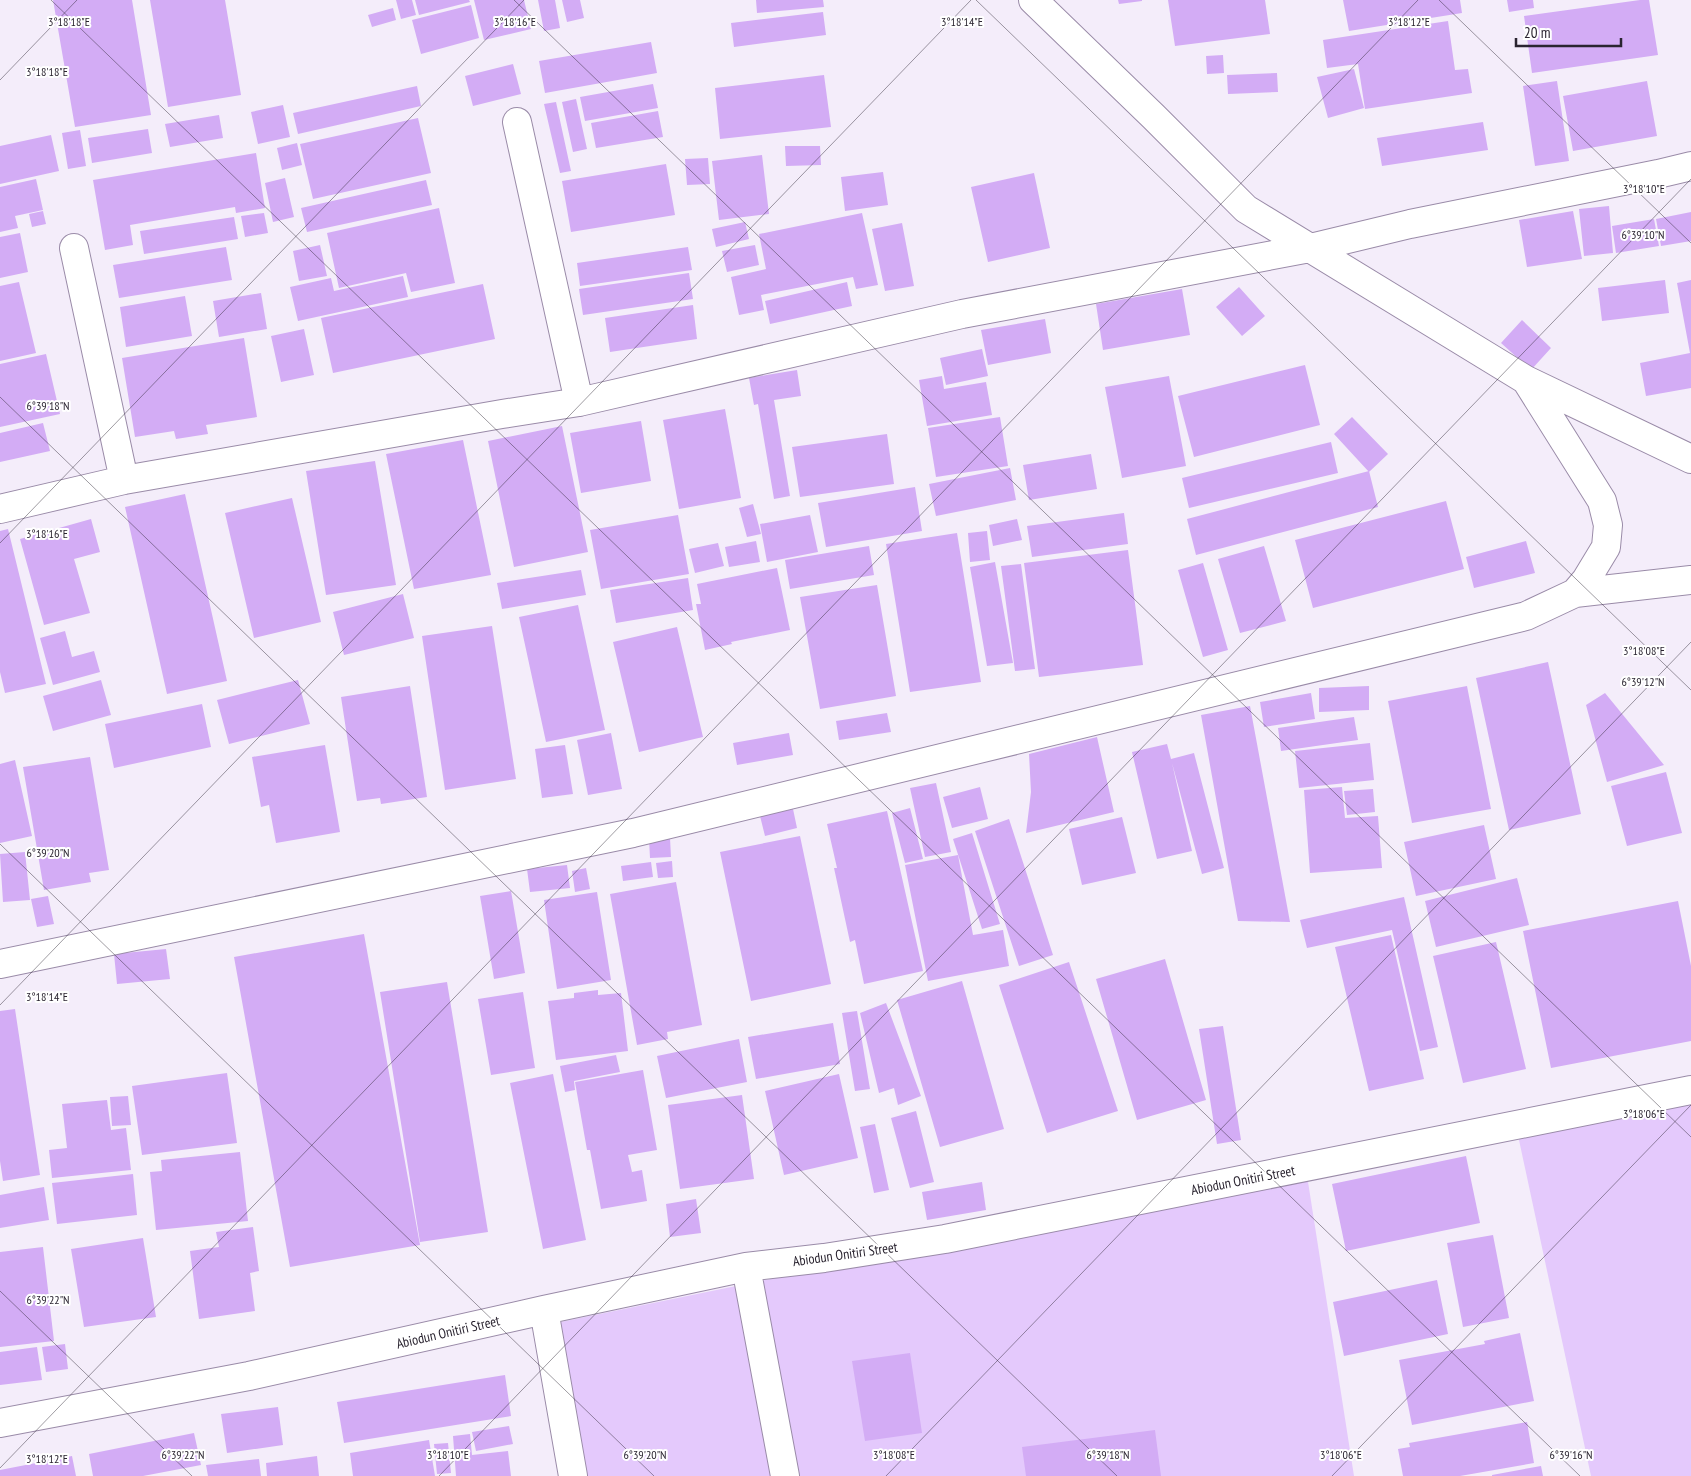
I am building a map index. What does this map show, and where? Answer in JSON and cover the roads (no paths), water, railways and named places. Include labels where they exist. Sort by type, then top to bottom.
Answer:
[{"type":"street","points":[[1033,0],[1246,209],[1526,380],[1691,459]]},
{"type":"street","points":[[517,122],[579,402]]},
{"type":"street","points":[[0,509],[124,480],[579,402],[962,314],[1310,248],[1410,224],[1691,166]]},
{"type":"street","points":[[74,248],[124,480]]},
{"type":"street","points":[[1526,380],[1602,502],[1608,525],[1606,547],[1586,580],[1575,593]]},
{"type":"street","points":[[0,964],[633,833],[1526,616],[1575,593],[1691,580]]},
{"type":"street","name":"Abiodun Onitiri Street","points":[[0,1423],[249,1376],[746,1267],[824,1258],[945,1239],[1691,1090]]},
{"type":"street","points":[[746,1267],[785,1476]]},
{"type":"street","points":[[544,1310],[573,1476]]}]
